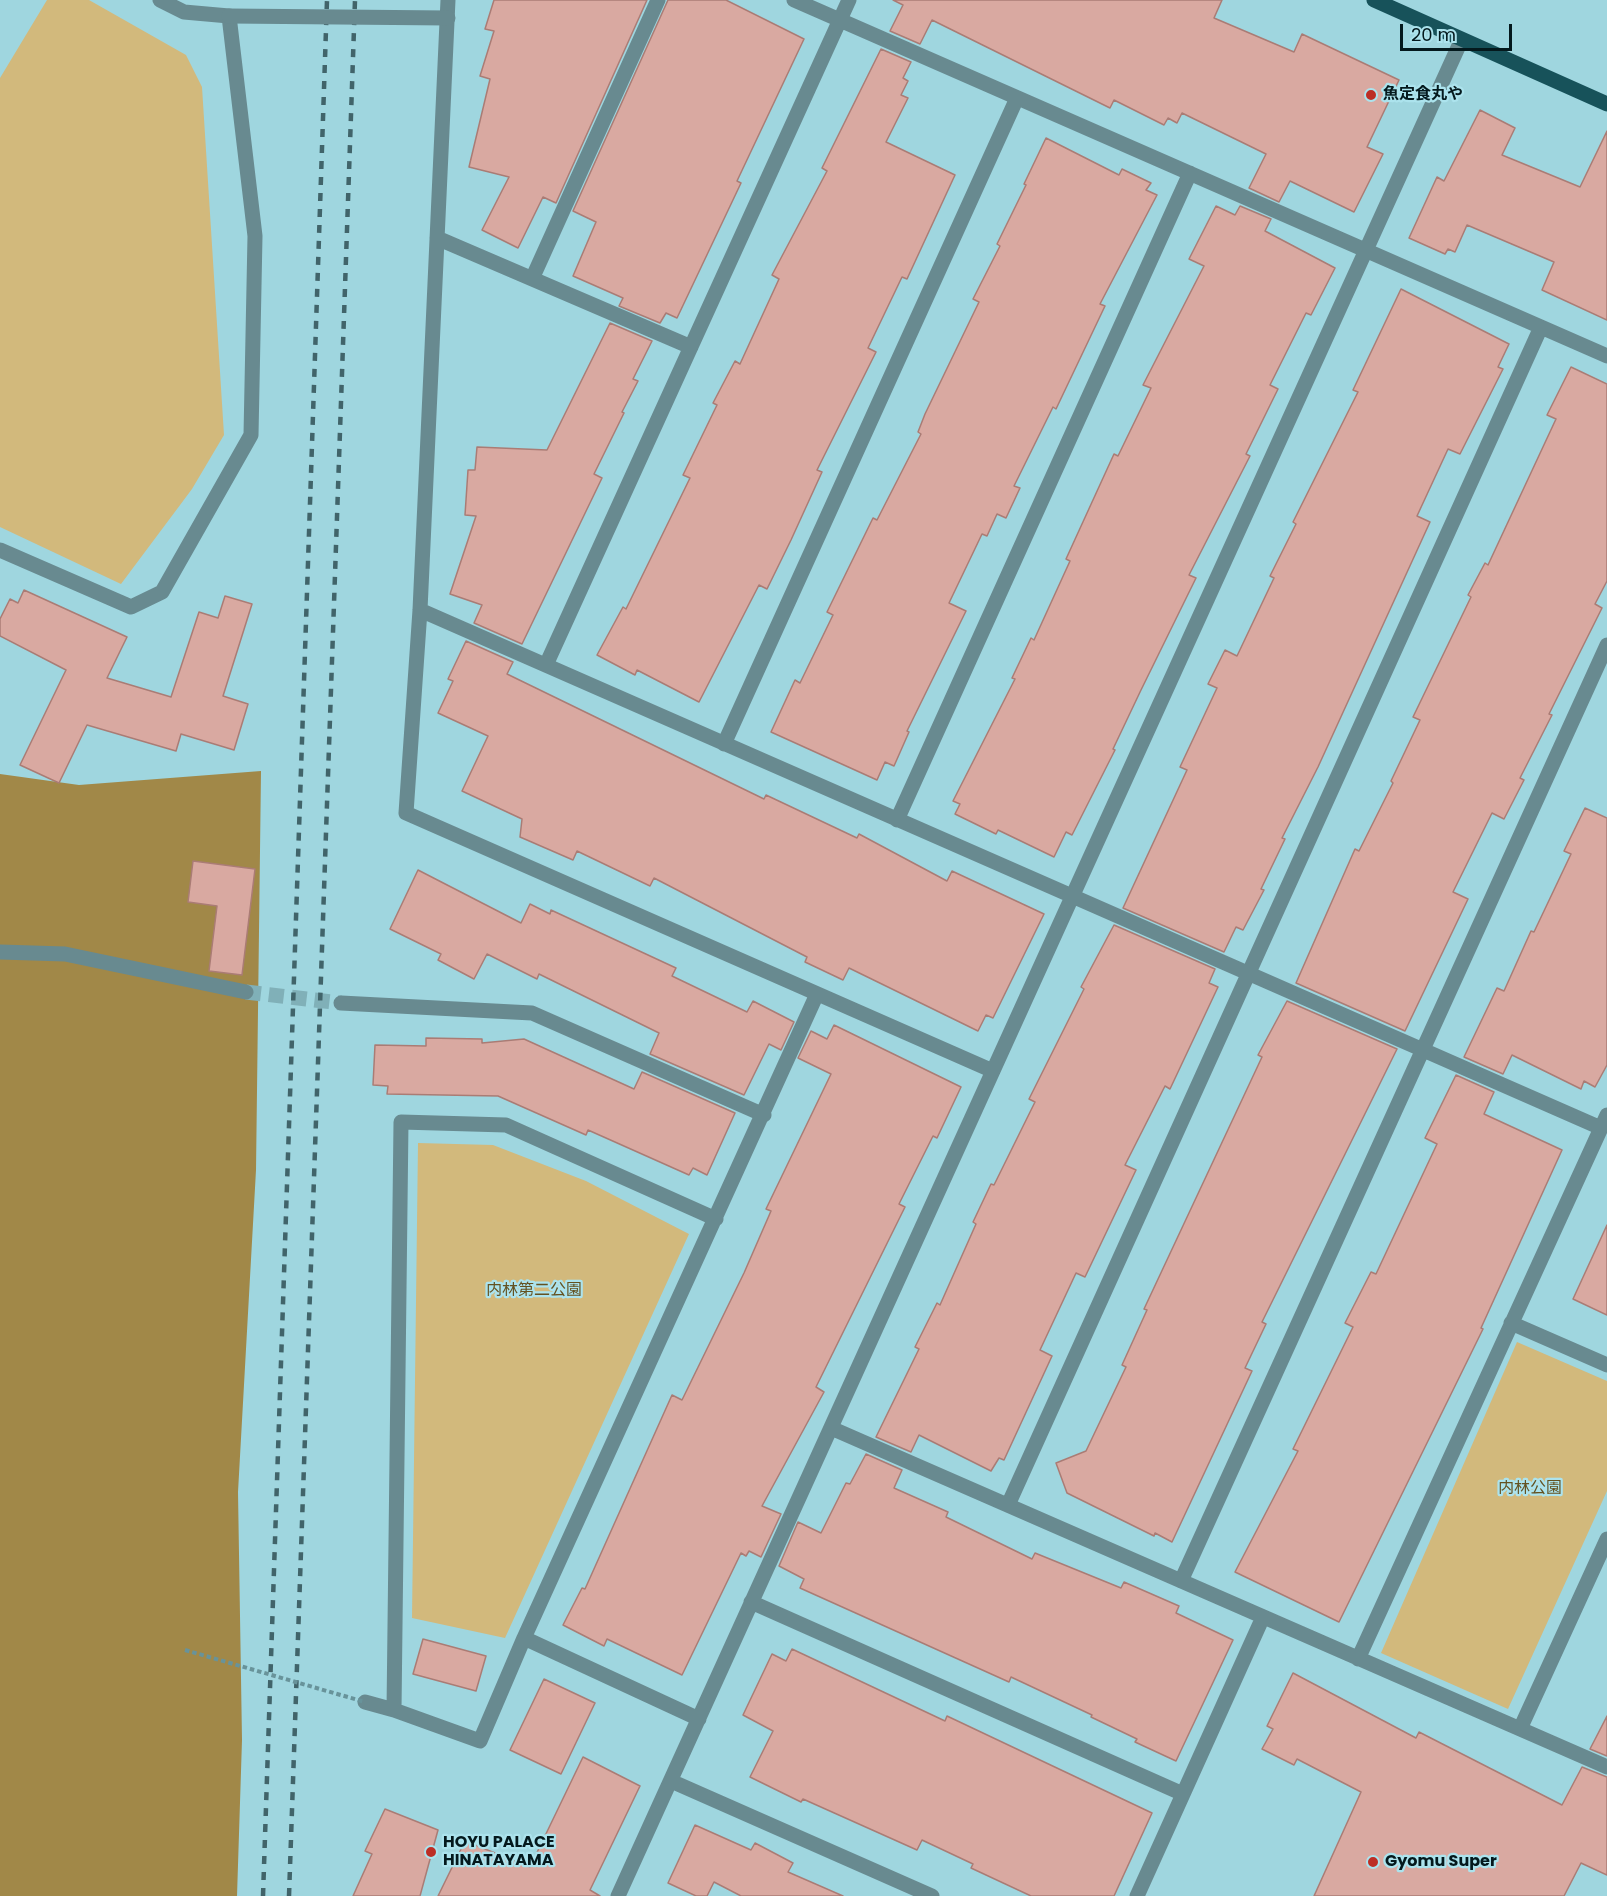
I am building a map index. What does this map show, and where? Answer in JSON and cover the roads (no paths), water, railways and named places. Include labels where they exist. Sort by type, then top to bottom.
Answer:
[{"type":"main road","points":[[1374,0],[1461,41],[1607,104]]},
{"type":"street","points":[[160,0],[184,12],[229,16],[448,18]]},
{"type":"street","points":[[448,0],[420,610],[406,813],[993,1071]]},
{"type":"street","points":[[532,279],[658,0]]},
{"type":"street","points":[[794,0],[1607,356]]},
{"type":"street","points":[[546,665],[849,0]]},
{"type":"street","points":[[0,550],[131,607],[162,592],[251,435],[255,236],[229,16]]},
{"type":"street","points":[[618,1896],[1461,41]]},
{"type":"street","points":[[724,744],[1017,98]]},
{"type":"street","points":[[897,820],[1190,173]]},
{"type":"street","points":[[437,238],[691,346]]},
{"type":"street","points":[[1008,1506],[1540,327]]},
{"type":"street","points":[[420,610],[1422,1050],[1604,1122],[1358,1659]]},
{"type":"street","points":[[1181,1581],[1607,645]]},
{"type":"street","points":[[0,952],[66,954],[246,992]]},
{"type":"street","points":[[364,1702],[394,1710],[480,1741],[524,1638],[764,1115],[817,994]]},
{"type":"street","points":[[341,1003],[532,1012],[764,1115]]},
{"type":"street","points":[[394,1710],[401,1122],[506,1125],[716,1219]]},
{"type":"street","points":[[1511,1323],[1607,1365]]},
{"type":"street","points":[[831,1428],[1607,1767]]},
{"type":"street","points":[[1520,1729],[1607,1539]]},
{"type":"street","points":[[751,1602],[1183,1794]]},
{"type":"street","points":[[1137,1896],[1263,1617]]},
{"type":"street","points":[[524,1638],[699,1719]]},
{"type":"street","points":[[670,1781],[932,1896]]},
{"type":"tunnel","points":[[246,992],[341,1003]]},
{"type":"railway","points":[[263,1896],[327,0]]},
{"type":"railway","points":[[289,1896],[355,0]]},
{"type":"place","name":"魚定食丸や","points":[[1371,95]]},
{"type":"place","name":"HOYU PALACE HINATAYAMA","points":[[431,1852]]},
{"type":"place","name":"Gyomu Super","points":[[1373,1862]]},
{"type":"park label","name":"内林第二公園","points":[[534,1291]]},
{"type":"park label","name":"内林公園","points":[[1530,1489]]}]
